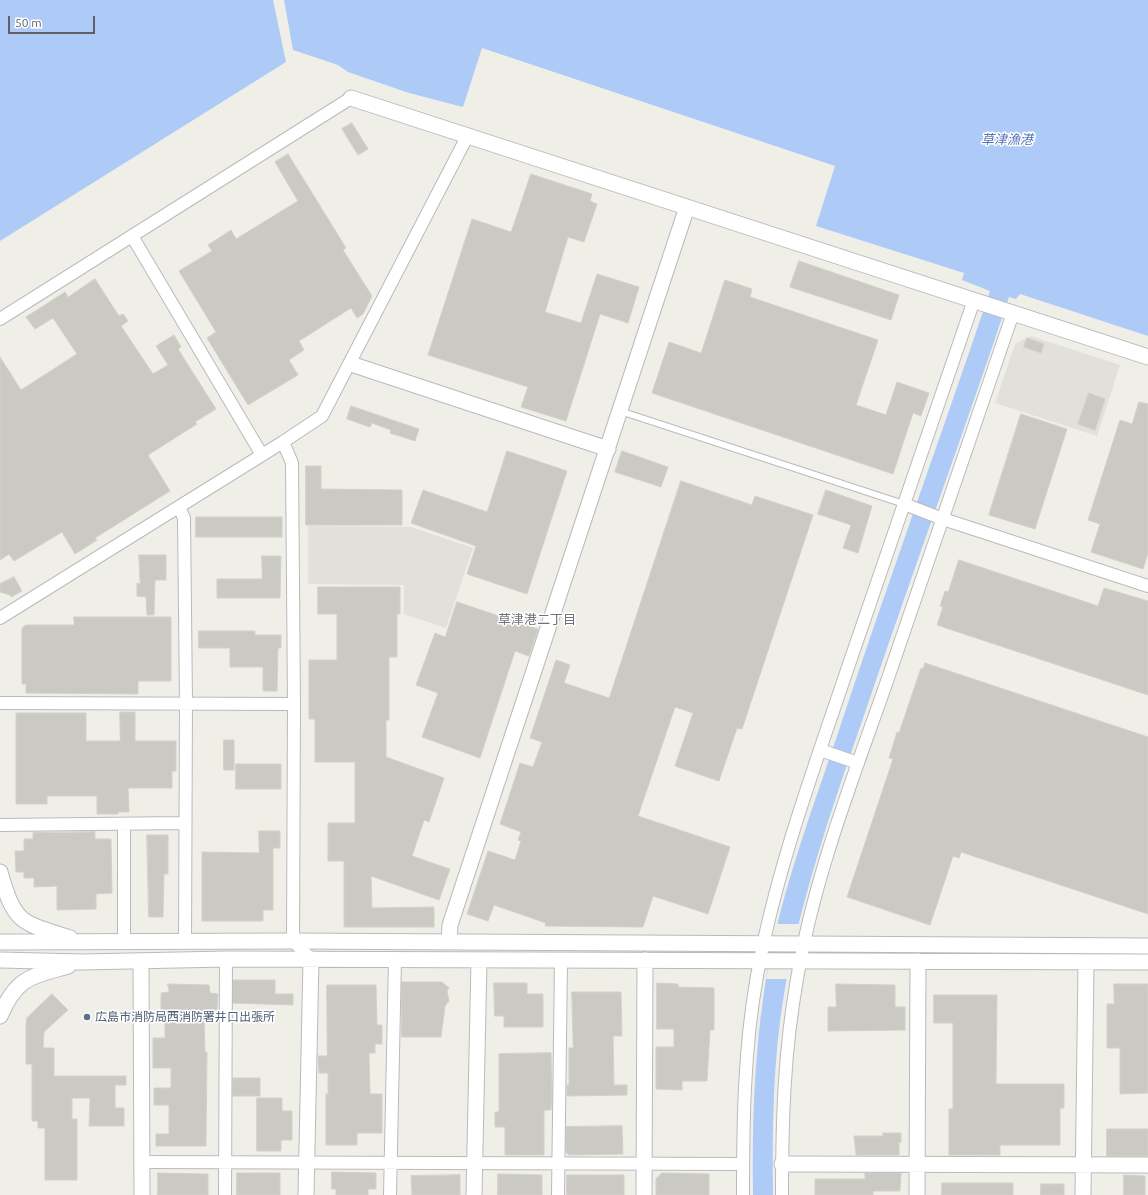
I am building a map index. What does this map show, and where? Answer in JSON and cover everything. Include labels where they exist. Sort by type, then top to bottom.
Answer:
[{"type":"street","points":[[0,319],[351,98],[1148,357]]},
{"type":"street","points":[[0,618],[283,442],[322,416],[351,364],[468,135]]},
{"type":"street","points":[[449,942],[450,925],[687,207]]},
{"type":"street","points":[[132,236],[262,455]]},
{"type":"street","points":[[743,1195],[746,1070],[753,1002],[765,961],[781,872],[824,751],[977,301]]},
{"type":"street","points":[[782,1195],[782,1106],[796,961],[799,945],[854,762],[1010,313]]},
{"type":"street","points":[[351,364],[608,449]]},
{"type":"street","points":[[283,442],[292,463],[294,704],[293,942],[311,959],[306,1195]]},
{"type":"street","points":[[907,505],[940,518],[1148,586]]},
{"type":"street","points":[[179,507],[184,518],[186,702],[184,823],[185,942]]},
{"type":"street","points":[[0,703],[186,702],[294,704]]},
{"type":"street","points":[[824,751],[854,762]]},
{"type":"street","points":[[0,825],[184,823]]},
{"type":"street","points":[[124,824],[124,941]]},
{"type":"street","points":[[0,872],[9,901],[19,918],[34,927],[83,942]]},
{"type":"street","points":[[0,942],[449,942],[1148,946]]},
{"type":"street","points":[[225,1195],[226,959]]},
{"type":"street","points":[[0,960],[82,962],[142,962],[226,959],[1148,962]]},
{"type":"street","points":[[390,1195],[395,959]]},
{"type":"street","points":[[474,1195],[479,960]]},
{"type":"street","points":[[558,1195],[561,960]]},
{"type":"street","points":[[644,1195],[645,960]]},
{"type":"street","points":[[0,1016],[19,984],[35,975],[82,962]]},
{"type":"street","points":[[142,962],[142,1195]]},
{"type":"street","points":[[917,1195],[918,962]]},
{"type":"street","points":[[1083,1195],[1086,962]]},
{"type":"street","points":[[142,1162],[306,1161],[743,1164]]},
{"type":"street","points":[[782,1164],[1148,1165]]},
{"type":"lane","points":[[620,411],[907,505]]},
{"type":"shaded area","points":[[1031,336],[1120,365],[1097,436],[995,403],[1015,344]]},
{"type":"shaded area","points":[[308,526],[411,527],[473,548],[446,628],[404,614],[404,585],[308,584]]},
{"type":"water","points":[[0,0],[273,0],[286,62],[0,241]]},
{"type":"water","name":"草津漁港","points":[[284,0],[1148,0],[1148,336],[1020,294],[1016,299],[1009,297],[846,766],[822,841],[801,917],[780,1019],[775,1069],[773,1119],[773,1195],[753,1195],[753,1144],[754,1093],[758,1042],[764,992],[777,926],[805,829],[990,291],[962,280],[964,273],[816,226],[835,166],[482,48],[463,107],[409,93],[348,72],[338,65],[293,50]]},
{"type":"pier","points":[[777,924],[799,924],[788,979],[766,979]]},
{"type":"building","points":[[352,123],[368,149],[358,155],[342,129]]},
{"type":"building","points":[[288,154],[346,248],[343,250],[372,296],[363,314],[357,318],[351,308],[299,341],[304,350],[289,360],[298,375],[248,405],[207,338],[216,332],[179,271],[212,251],[208,245],[231,230],[236,239],[298,201],[275,162]]},
{"type":"building","points":[[531,174],[592,194],[590,201],[597,204],[584,242],[568,237],[545,312],[581,323],[597,274],[639,287],[628,323],[600,314],[566,421],[521,407],[528,387],[428,355],[472,219],[511,232]]},
{"type":"building","points":[[799,261],[899,295],[891,320],[790,287]]},
{"type":"building","points":[[95,279],[119,316],[123,314],[128,321],[121,326],[153,374],[168,365],[156,346],[174,335],[181,347],[178,349],[216,409],[195,422],[197,424],[148,455],[170,491],[95,538],[97,540],[75,554],[62,532],[14,561],[9,554],[0,560],[0,357],[21,390],[77,354],[53,318],[35,329],[26,317],[65,292],[68,297]]},
{"type":"building","points":[[725,280],[752,289],[750,297],[878,340],[856,405],[886,415],[897,382],[929,393],[921,416],[913,413],[893,474],[652,393],[669,342],[701,353]]},
{"type":"building","points":[[1027,338],[1044,344],[1041,353],[1024,347]]},
{"type":"building","points":[[1089,393],[1105,399],[1095,430],[1078,424]]},
{"type":"building","points":[[1139,402],[1148,404],[1148,553],[1143,569],[1091,552],[1100,524],[1088,520],[1120,420],[1132,424]]},
{"type":"building","points":[[351,406],[419,429],[415,441],[390,433],[391,430],[372,423],[370,427],[347,419]]},
{"type":"building","points":[[1021,414],[1067,429],[1035,529],[989,515]]},
{"type":"building","points":[[507,451],[567,471],[527,594],[467,574],[476,546],[411,523],[423,490],[487,512]]},
{"type":"building","points":[[622,451],[668,467],[661,487],[615,472]]},
{"type":"building","points":[[306,466],[321,466],[321,489],[402,490],[402,525],[306,525]]},
{"type":"building","points":[[681,481],[752,505],[755,496],[813,515],[742,729],[737,728],[719,781],[675,766],[693,713],[675,707],[638,816],[730,847],[708,914],[653,896],[643,927],[545,926],[546,923],[494,905],[488,921],[467,914],[488,851],[515,860],[521,841],[518,840],[521,832],[500,824],[520,763],[533,767],[542,742],[530,738],[556,660],[570,665],[564,683],[609,698]]},
{"type":"building","points":[[826,490],[872,506],[858,553],[843,548],[851,525],[818,514]]},
{"type":"building","points":[[196,517],[282,517],[282,537],[196,537]]},
{"type":"building","points":[[139,555],[166,555],[166,580],[155,580],[154,615],[147,615],[146,597],[137,596],[137,583],[140,584]]},
{"type":"building","points":[[262,556],[281,556],[280,598],[217,598],[217,579],[262,579]]},
{"type":"building","points":[[959,560],[1098,606],[1104,588],[1148,601],[1148,695],[937,625],[943,607],[940,606],[945,591],[948,592]]},
{"type":"building","points":[[14,577],[22,591],[11,597],[10,595],[0,592],[0,584]]},
{"type":"building","points":[[318,587],[400,587],[400,614],[397,614],[397,657],[389,657],[389,720],[386,720],[386,757],[444,778],[429,822],[424,820],[412,856],[450,869],[439,900],[371,876],[372,908],[434,907],[434,927],[344,927],[344,861],[328,861],[328,823],[355,823],[355,762],[315,762],[315,719],[309,719],[309,660],[337,660],[337,614],[318,614]]},
{"type":"building","points":[[457,602],[538,629],[529,656],[515,651],[480,758],[422,737],[438,693],[416,685],[435,633],[445,637]]},
{"type":"building","points":[[74,617],[171,617],[171,681],[138,681],[138,694],[26,693],[26,684],[22,684],[22,628],[26,625],[74,625]]},
{"type":"building","points":[[199,631],[255,631],[255,635],[281,635],[281,648],[278,648],[277,691],[263,691],[263,667],[230,667],[230,648],[199,648]]},
{"type":"building","points":[[925,663],[1148,737],[1148,914],[961,852],[959,858],[953,856],[930,925],[847,897],[893,759],[889,758],[897,732],[899,733],[921,668],[923,669]]},
{"type":"building","points":[[120,712],[135,712],[135,741],[176,741],[176,771],[172,771],[172,788],[128,788],[129,812],[118,812],[118,814],[97,814],[97,796],[47,796],[47,804],[16,804],[16,713],[86,713],[86,741],[120,741]]},
{"type":"building","points":[[224,740],[234,740],[234,770],[224,770]]},
{"type":"building","points":[[236,764],[281,764],[281,789],[236,789]]},
{"type":"building","points":[[259,831],[280,831],[280,848],[273,848],[273,910],[263,910],[263,921],[202,921],[202,852],[259,853]]},
{"type":"building","points":[[95,832],[95,839],[111,839],[112,893],[96,894],[96,909],[57,910],[57,886],[34,887],[34,878],[24,878],[24,872],[16,872],[15,851],[24,851],[24,839],[33,839],[33,833]]},
{"type":"building","points":[[147,835],[168,835],[168,874],[164,874],[163,917],[149,917]]},
{"type":"building","points":[[233,980],[275,980],[275,994],[293,994],[293,1005],[233,1003]]},
{"type":"building","points":[[402,982],[442,982],[449,988],[447,991],[449,1001],[445,1006],[441,1037],[402,1037]]},
{"type":"building","points":[[494,983],[527,983],[527,994],[543,994],[543,1027],[504,1027],[504,1016],[495,1016]]},
{"type":"building","points":[[657,983],[678,984],[678,987],[714,988],[714,1030],[710,1030],[707,1081],[682,1081],[682,1090],[656,1089],[656,1047],[674,1047],[674,1029],[657,1029]]},
{"type":"building","points":[[168,984],[209,985],[210,993],[218,994],[217,1010],[212,1009],[212,1017],[204,1017],[205,1052],[207,1052],[206,1146],[156,1146],[156,1134],[169,1134],[169,1105],[154,1105],[154,1088],[171,1088],[171,1068],[153,1068],[153,1038],[165,1038],[165,1017],[161,1017],[161,993],[169,992]]},
{"type":"building","points":[[836,984],[895,985],[895,1007],[905,1007],[905,1030],[828,1031],[828,1007],[836,1007]]},
{"type":"building","points":[[1114,984],[1148,984],[1148,1093],[1120,1094],[1120,1048],[1107,1048],[1107,1004],[1114,1004]]},
{"type":"building","points":[[327,985],[376,985],[377,1025],[382,1025],[382,1044],[375,1044],[375,1053],[369,1053],[370,1094],[382,1094],[382,1133],[357,1133],[357,1145],[326,1145],[326,1094],[328,1094],[328,1073],[319,1073],[318,1056],[327,1056]]},
{"type":"building","points":[[572,992],[621,992],[622,1036],[613,1036],[614,1085],[627,1085],[627,1095],[567,1096],[567,1085],[569,1085],[569,1048],[573,1048]]},
{"type":"building","points":[[52,994],[68,1010],[44,1032],[43,1048],[54,1048],[54,1076],[126,1076],[126,1085],[115,1085],[115,1108],[124,1108],[124,1126],[89,1126],[90,1098],[72,1098],[72,1119],[77,1119],[77,1180],[45,1180],[45,1128],[38,1128],[38,1121],[32,1121],[32,1064],[26,1064],[26,1024],[27,1018]]},
{"type":"building","points":[[934,995],[997,995],[996,1084],[1064,1084],[1064,1108],[1060,1108],[1060,1145],[1000,1145],[1000,1155],[949,1155],[949,1109],[953,1109],[953,1023],[934,1023]]},
{"type":"building","points":[[551,1053],[552,1096],[551,1110],[544,1110],[544,1155],[505,1155],[505,1127],[495,1127],[495,1112],[499,1112],[499,1054]]},
{"type":"building","points":[[233,1078],[260,1078],[260,1096],[233,1096]]},
{"type":"building","points":[[257,1098],[282,1098],[282,1111],[292,1111],[292,1140],[281,1140],[281,1151],[257,1151]]},
{"type":"building","points":[[622,1126],[623,1154],[569,1155],[566,1152],[566,1127]]},
{"type":"building","points":[[1107,1129],[1148,1129],[1148,1156],[1107,1156]]},
{"type":"building","points":[[883,1133],[901,1133],[899,1155],[856,1155],[854,1136],[883,1136]]},
{"type":"building","points":[[332,1172],[376,1173],[376,1189],[368,1189],[368,1195],[336,1195],[336,1189],[332,1189]]},
{"type":"building","points":[[158,1173],[208,1174],[208,1195],[158,1195]]},
{"type":"building","points":[[237,1173],[280,1173],[280,1195],[237,1195]]},
{"type":"building","points":[[662,1173],[709,1174],[709,1195],[656,1195],[656,1179]]},
{"type":"building","points":[[865,1173],[901,1173],[900,1191],[873,1191],[873,1195],[815,1195],[815,1179],[865,1179]]},
{"type":"building","points":[[498,1174],[542,1175],[542,1195],[498,1195]]},
{"type":"building","points":[[460,1175],[460,1195],[412,1195],[411,1176]]},
{"type":"building","points":[[567,1175],[624,1175],[624,1195],[567,1195]]},
{"type":"building","points":[[1124,1175],[1145,1176],[1145,1195],[1124,1195]]},
{"type":"building","points":[[942,1183],[1013,1183],[1013,1195],[942,1195]]},
{"type":"building","points":[[1041,1184],[1064,1184],[1064,1195],[1041,1195]]},
{"type":"place","name":"広島市消防局西消防署井口出張所","points":[[87,1017]]},
{"type":"district","name":"草津港二丁目","points":[[537,620]]}]
